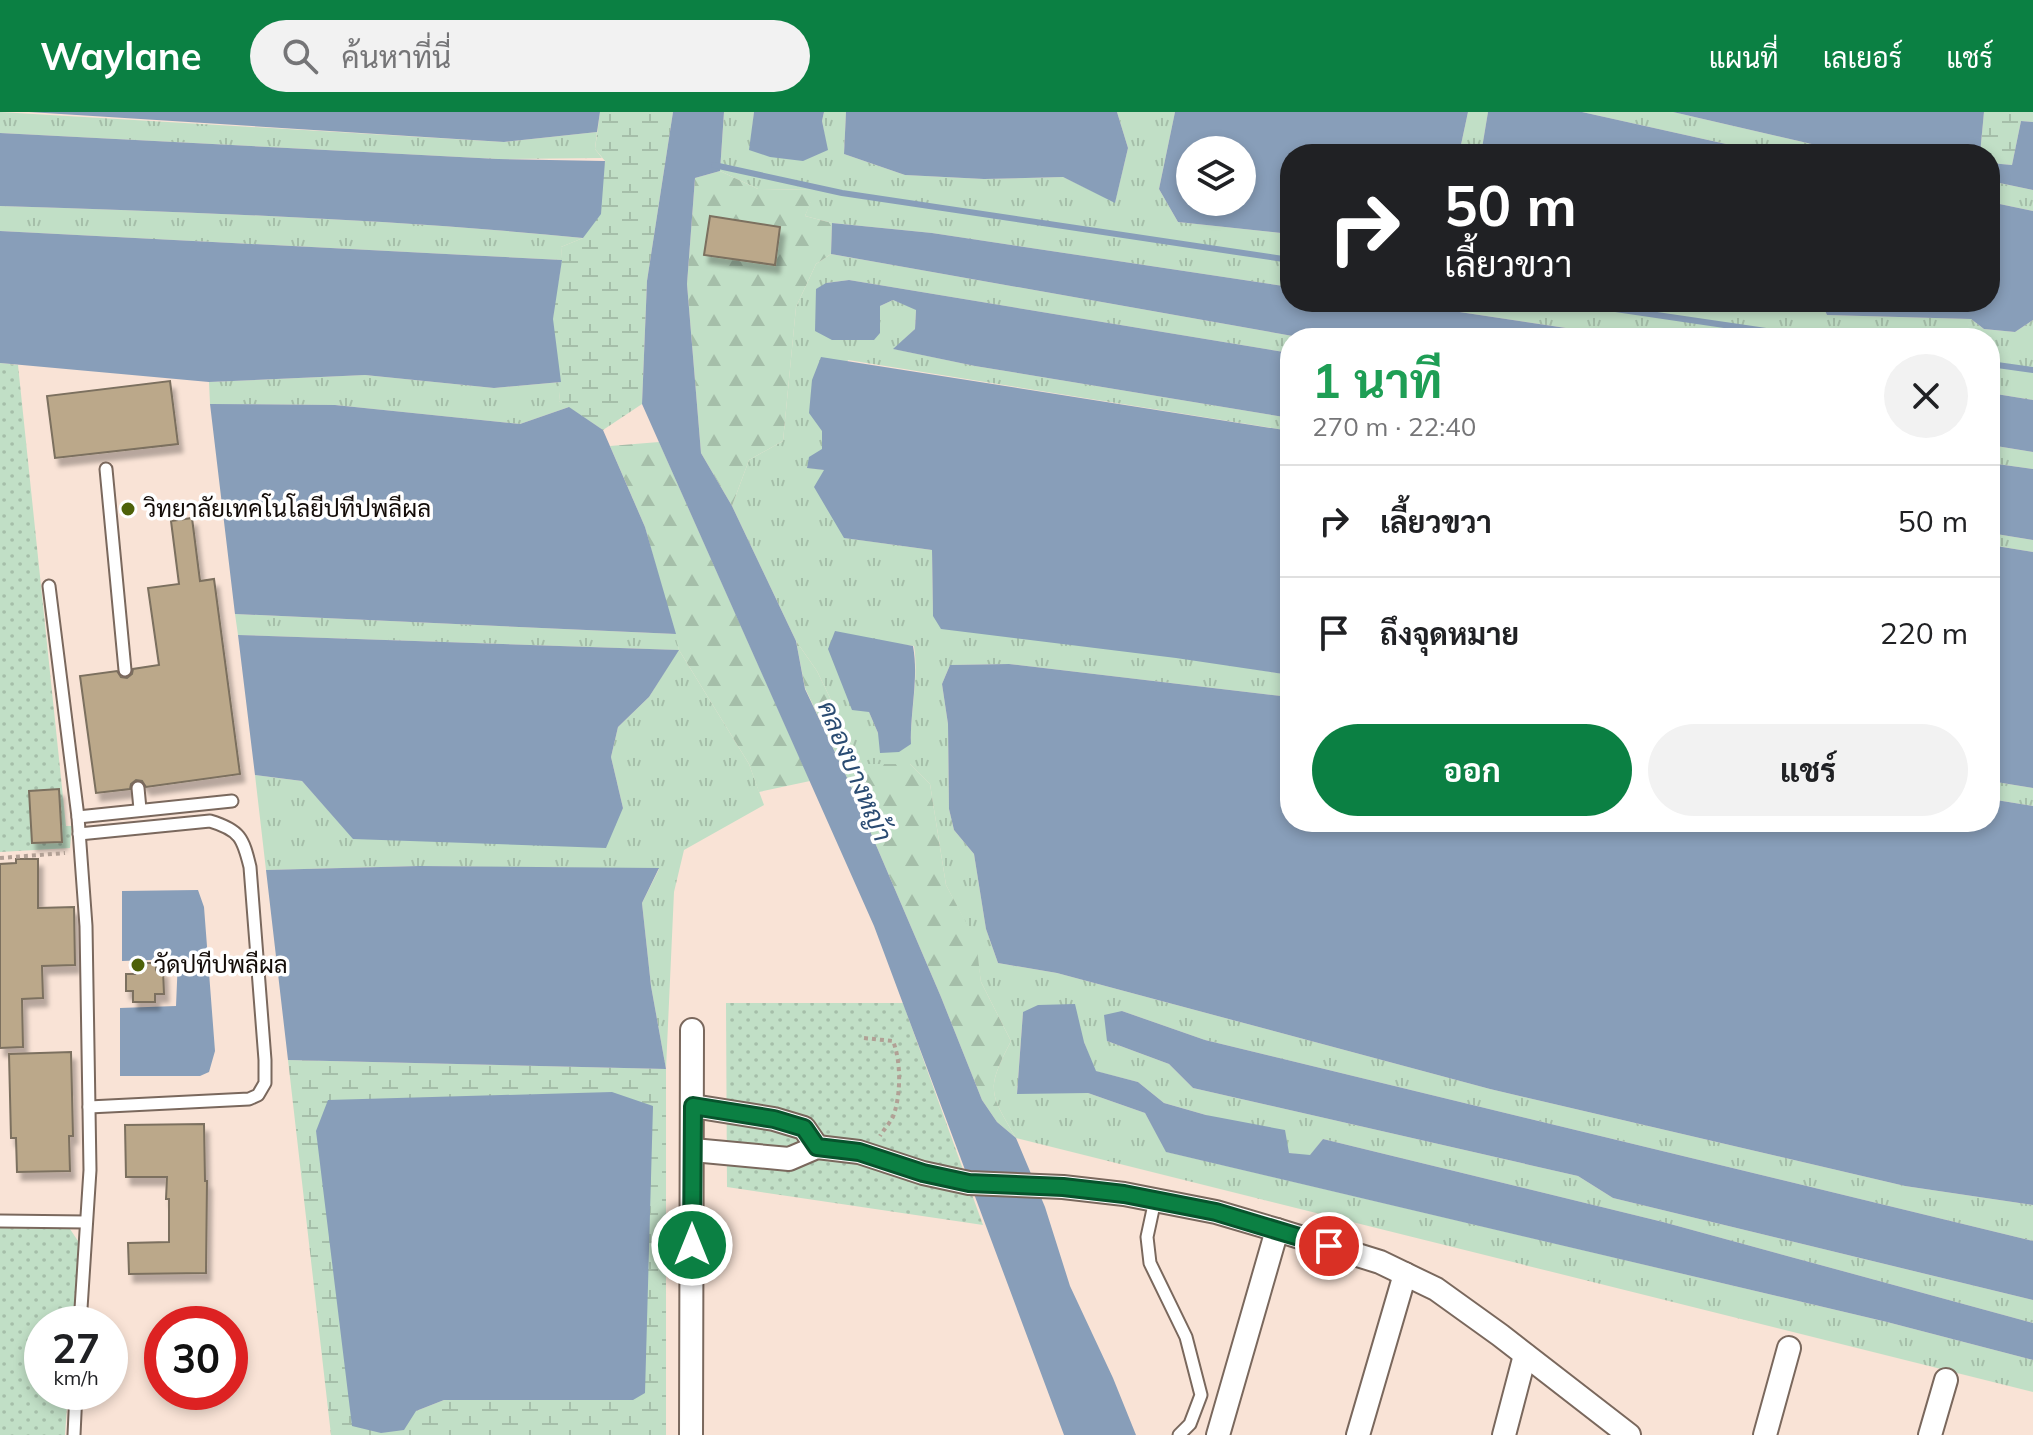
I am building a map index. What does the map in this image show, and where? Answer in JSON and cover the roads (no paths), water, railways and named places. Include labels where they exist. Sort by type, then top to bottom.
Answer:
[{"type":"street","points":[[691,1435],[692,1030]]},
{"type":"street","points":[[693,1106],[774,1119],[804,1128],[817,1147]]},
{"type":"street","points":[[693,1150],[789,1159],[817,1147],[867,1154],[969,1183],[1063,1187],[1124,1194],[1216,1212],[1277,1230],[1380,1262],[1436,1289],[1629,1435]]},
{"type":"street","points":[[1218,1435],[1277,1230]]},
{"type":"street","points":[[1358,1435],[1405,1274]]},
{"type":"street","points":[[1765,1435],[1789,1348]]},
{"type":"street","points":[[1504,1435],[1525,1355]]},
{"type":"street","points":[[1930,1435],[1946,1380]]},
{"type":"lane","points":[[106,469],[125,670]]},
{"type":"lane","points":[[49,586],[78,817],[86,926],[90,1170],[81,1306]]},
{"type":"lane","points":[[138,788],[140,809]]},
{"type":"lane","points":[[78,817],[232,801]]},
{"type":"lane","points":[[79,834],[210,821],[226,826],[243,840],[250,867],[265,1060],[265,1083],[258,1095],[249,1099],[89,1107]]},
{"type":"lane","points":[[1155,1200],[1147,1237],[1150,1263],[1186,1337],[1201,1395],[1190,1424],[1179,1435]]},
{"type":"lane","points":[[0,1221],[86,1222]]},
{"type":"lane","points":[[74,1435],[75,1410]]},
{"type":"water","points":[[29,112],[600,112],[597,132],[504,142]]},
{"type":"water","points":[[673,112],[724,112],[720,171],[695,178],[687,284],[701,453],[732,506],[796,641],[805,689],[849,782],[982,1100],[997,1122],[1016,1138],[1045,1207],[1070,1286],[1136,1435],[1064,1435],[874,926],[642,404],[647,281]]},
{"type":"water","points":[[754,112],[824,112],[822,121],[828,150],[803,161],[770,157],[749,150]]},
{"type":"water","points":[[846,112],[1117,112],[1128,148],[1115,203],[1063,177],[984,179],[905,175],[844,154]]},
{"type":"water","points":[[1175,112],[1468,112],[1461,144],[1280,144],[1280,233],[1178,222],[1159,189]]},
{"type":"water","points":[[1488,112],[1582,112],[1726,144],[1483,144]]},
{"type":"water","points":[[1673,112],[1984,112],[1981,144],[1812,144]]},
{"type":"water","points":[[2021,121],[2033,122],[2033,190],[2000,183],[2000,164],[2012,165]]},
{"type":"water","points":[[0,133],[498,159],[605,161],[601,214],[583,238],[365,221],[0,206]]},
{"type":"water","points":[[2000,204],[2033,211],[2033,320],[2015,332],[1983,328],[1971,319],[1827,315],[1826,312],[2000,312]]},
{"type":"water","points":[[832,223],[932,233],[1280,285],[1280,312],[1460,312],[1566,328],[1280,328],[1280,334],[831,254]]},
{"type":"water","points":[[0,231],[562,260],[553,319],[561,382],[494,388],[365,375],[209,382],[0,363]]},
{"type":"water","points":[[849,280],[1280,351],[1280,416],[975,366],[893,349],[915,329],[916,310],[893,300],[880,306],[880,333],[874,340],[832,340],[815,331],[816,289],[826,283]]},
{"type":"water","points":[[821,357],[1280,429],[1280,674],[941,629],[933,616],[932,550],[844,538],[814,487],[824,470],[807,468],[809,457],[822,449],[822,431],[809,413],[812,380]]},
{"type":"water","points":[[2000,395],[2033,400],[2033,452],[2000,447]]},
{"type":"water","points":[[210,404],[335,405],[520,424],[569,407],[603,430],[645,527],[676,634],[235,614]]},
{"type":"water","points":[[2000,464],[2033,469],[2033,540],[2000,535]]},
{"type":"water","points":[[2000,547],[2033,552],[2033,788],[2000,783]]},
{"type":"water","points":[[835,631],[913,646],[915,671],[911,744],[899,752],[880,753],[878,733],[869,712],[852,710],[828,649]]},
{"type":"water","points":[[238,635],[679,650],[649,697],[618,727],[611,757],[623,808],[606,848],[353,839],[302,781],[255,775]]},
{"type":"water","points":[[1009,664],[1280,696],[1280,832],[2000,832],[2000,801],[2033,806],[2033,1205],[1905,1186],[1490,1089],[1057,973],[998,963],[986,929],[974,854],[954,830],[949,809],[948,724],[942,684],[950,665]]},
{"type":"water","points":[[419,866],[659,868],[642,903],[651,986],[666,1069],[288,1060],[266,870]]},
{"type":"water","points":[[198,890],[204,907],[215,1051],[209,1072],[200,1076],[120,1076],[120,1008],[176,1006],[178,959],[122,961],[122,891]]},
{"type":"water","points":[[1075,1004],[1084,1042],[1096,1071],[1138,1082],[1164,1103],[1206,1115],[1285,1130],[1289,1153],[1310,1155],[1323,1139],[1663,1222],[2033,1323],[2033,1360],[1887,1322],[1166,1152],[1145,1113],[1088,1093],[1017,1094],[1023,1012],[1038,1005]]},
{"type":"water","points":[[1122,1011],[1205,1040],[2033,1241],[2033,1300],[1613,1198],[1578,1176],[1193,1088],[1169,1064],[1107,1041],[1104,1015]]},
{"type":"water","points":[[612,1092],[653,1106],[645,1393],[633,1400],[444,1400],[416,1411],[404,1430],[381,1433],[352,1426],[316,1131],[328,1100]]},
{"type":"waterway","points":[[714,165],[842,193],[1280,259]]},
{"type":"waterway","points":[[1636,312],[1745,328]]},
{"type":"waterway","points":[[2000,365],[2033,370]]},
{"type":"place","name":"วิทยาลัยเทคโนโลยีปทีปพลีผล","points":[[128,509]]},
{"type":"place","name":"วัดปทีปพลีผล","points":[[138,965]]},
{"type":"water label","name":"คลองบางหญ้า","points":[[855,771]]}]
